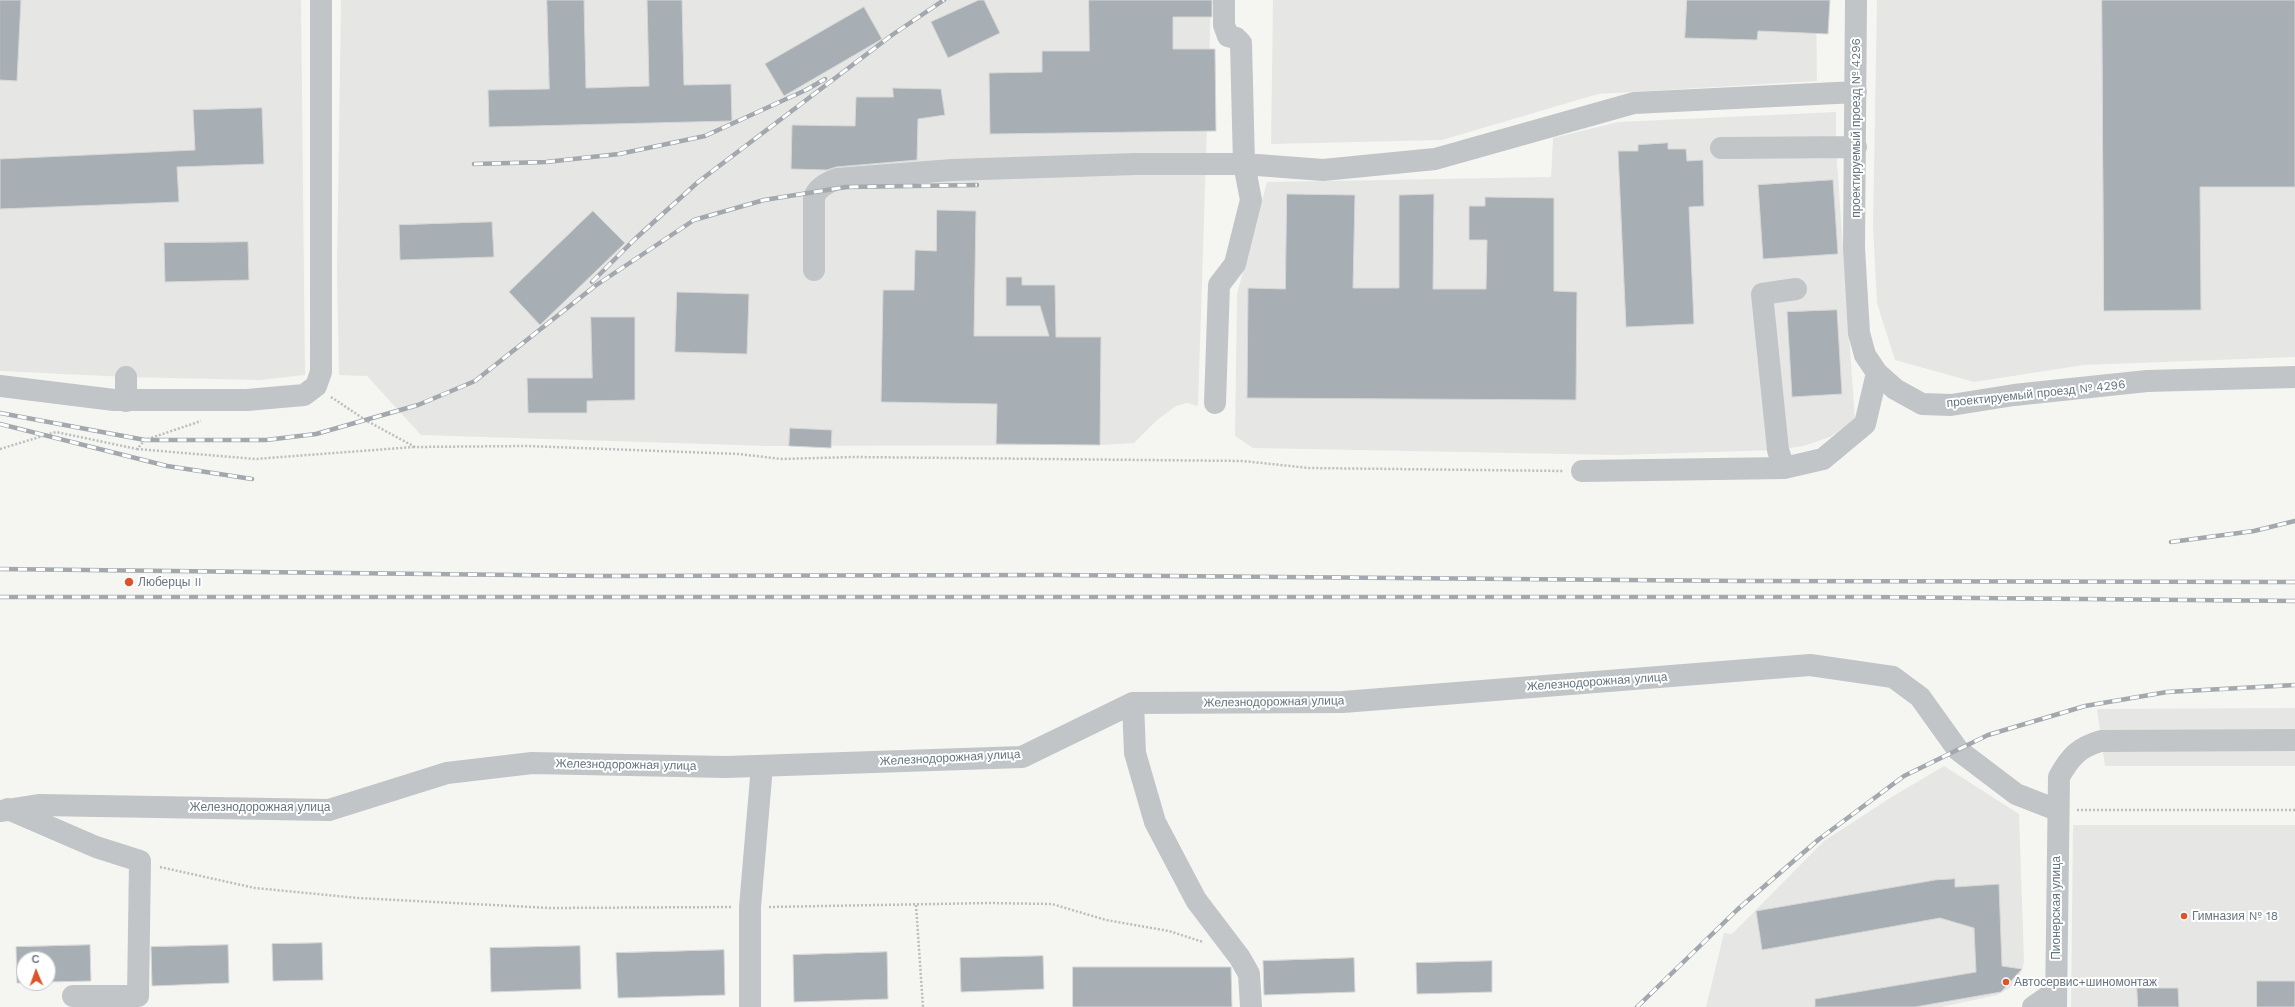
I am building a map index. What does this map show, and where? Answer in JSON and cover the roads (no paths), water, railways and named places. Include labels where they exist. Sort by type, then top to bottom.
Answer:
[{"type":"street","points":[[0,386],[126,401],[247,400],[304,395],[316,386],[321,372],[321,0]]},
{"type":"street","points":[[1215,403],[1219,285],[1235,264],[1251,200],[1244,164],[1241,44],[1236,38],[1228,36],[1224,25],[1224,0]]},
{"type":"street","name":"проектируемый проезд № 4296","points":[[1856,0],[1854,255],[1859,333],[1865,355],[1877,373],[1895,389],[1922,404],[1951,405],[2014,395],[2147,381],[2295,376]]},
{"type":"street","points":[[814,270],[814,197],[816,192],[825,184],[837,179],[952,170],[1136,164],[1244,164],[1323,170],[1434,159],[1634,103],[1856,92]]},
{"type":"street","points":[[1721,148],[1856,147]]},
{"type":"street","points":[[1784,468],[1778,450],[1762,294],[1796,289]]},
{"type":"street","points":[[1582,472],[1784,468],[1823,459],[1864,424],[1877,373]]},
{"type":"street","points":[[126,377],[126,401]]},
{"type":"street","name":"Железнодорожная улица","points":[[4,810],[40,805],[329,810],[447,773],[532,763],[726,767],[1022,757],[1133,703],[1343,702],[1810,665],[1893,677],[1920,697],[1958,750],[2016,794],[2057,810]]},
{"type":"street","points":[[1133,703],[1135,753],[1155,822],[1196,900],[1240,958],[1249,974],[1251,1007]]},
{"type":"street","name":"Пионерская улица","points":[[2056,999],[2057,810],[2059,777],[2070,757],[2090,744],[2108,740],[2295,740]]},
{"type":"street","points":[[750,1006],[750,907],[762,766]]},
{"type":"street","points":[[4,810],[96,847],[140,861],[138,996],[73,996]]},
{"type":"street","points":[[2032,1007],[2056,999]]},
{"type":"railway","points":[[592,282],[635,239],[698,182],[892,35],[944,0]]},
{"type":"railway","points":[[474,164],[546,162],[619,154],[705,136],[806,90],[825,79]]},
{"type":"railway","points":[[0,413],[145,440],[266,440],[316,434],[418,405],[475,381],[595,286],[694,220],[764,200],[846,187],[977,185]]},
{"type":"railway","points":[[0,424],[167,466],[252,479]]},
{"type":"railway","points":[[2171,542],[2254,531],[2295,521]]},
{"type":"railway","points":[[0,569],[601,576],[1053,575],[1742,581],[2295,582]]},
{"type":"railway","points":[[0,597],[1869,597],[2295,601]]},
{"type":"railway","points":[[1637,1007],[1738,909],[1818,840],[1904,776],[1988,735],[2085,706],[2167,692],[2295,685]]},
{"type":"place","name":"Люберцы II","points":[[129,582]]},
{"type":"place","name":"Гимназия № 18","points":[[2184,916]]},
{"type":"place","name":"Автосервис+шиномонтаж","points":[[2006,982]]}]
